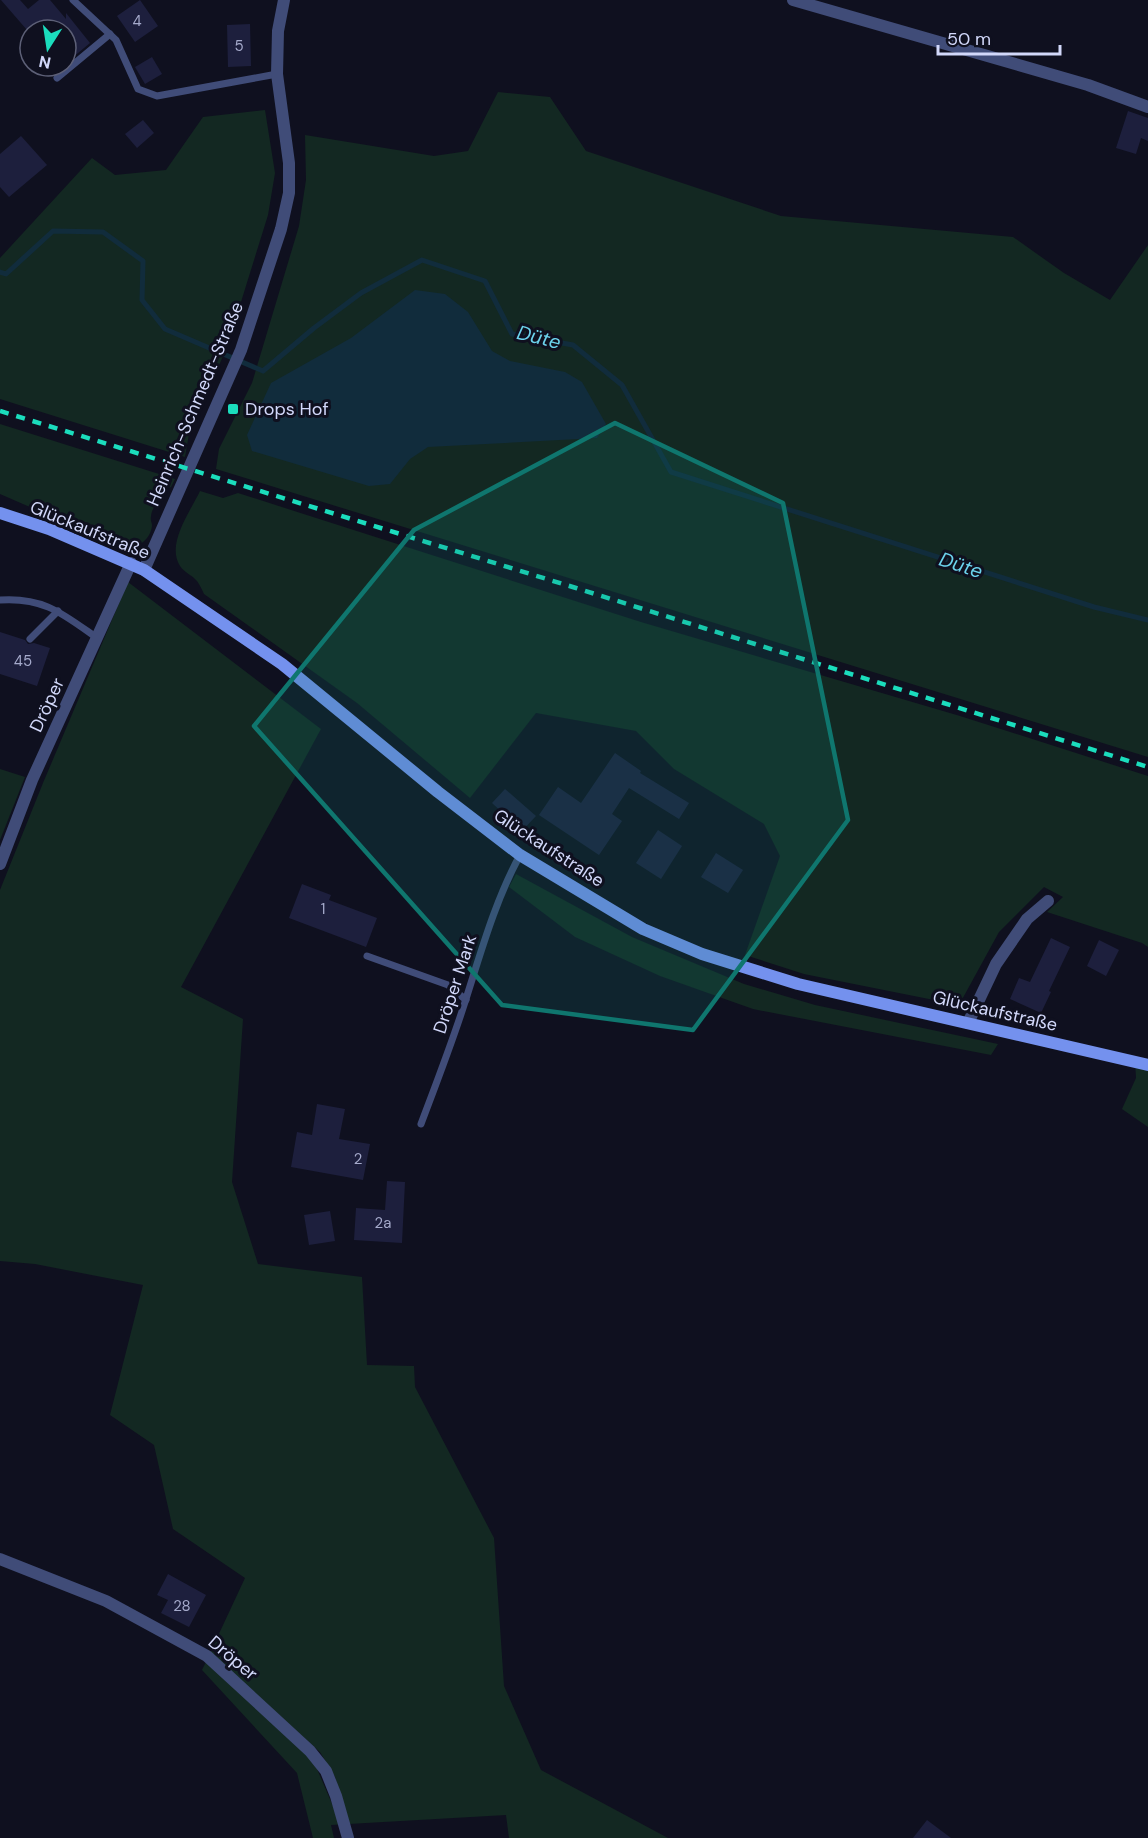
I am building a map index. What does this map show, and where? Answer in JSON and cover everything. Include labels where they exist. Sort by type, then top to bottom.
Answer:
[{"type":"main road","name":"Glückaufstraße","points":[[0,513],[49,530],[144,570],[282,664],[438,792],[520,855],[643,929],[702,954],[798,984],[1148,1065]]},
{"type":"street","name":"Heinrich-Schmedt-Straße","points":[[144,570],[231,375],[281,229],[289,194],[290,163],[277,74],[278,32],[284,0]]},
{"type":"street","points":[[793,0],[1089,85],[1148,107]]},
{"type":"street","name":"Dröper","points":[[0,864],[32,780],[131,563]]},
{"type":"street","points":[[968,1023],[996,964],[1027,919],[1048,901]]},
{"type":"street","name":"Dröper","points":[[0,1559],[106,1601],[207,1656],[310,1751],[326,1771],[348,1838]]},
{"type":"lane","points":[[73,0],[116,40],[138,89],[158,96],[277,74]]},
{"type":"lane","points":[[78,61],[110,34]]},
{"type":"lane","points":[[0,600],[32,601],[48,606],[97,638]]},
{"type":"lane","points":[[30,639],[58,611]]},
{"type":"lane","name":"Dröper Mark","points":[[421,1124],[504,886],[520,855]]},
{"type":"lane","points":[[367,957],[448,985],[466,1000]]},
{"type":"highlighted area","points":[[615,423],[783,503],[848,820],[693,1030],[502,1005],[254,726],[414,530]]},
{"type":"green space","points":[[498,92],[550,97],[586,151],[781,216],[1013,237],[1064,273],[1110,300],[1148,245],[1148,757],[216,469],[219,449],[252,383],[299,226],[306,180],[305,135],[434,156],[468,151]]},
{"type":"green space","points":[[265,110],[275,173],[268,215],[227,347],[189,434],[185,457],[0,399],[0,258],[92,158],[115,175],[166,170],[203,117]]},
{"type":"green space","points":[[0,424],[175,479],[171,487],[163,490],[154,506],[151,531],[146,540],[134,547],[124,548],[0,494]]},
{"type":"green space","points":[[200,491],[223,498],[238,493],[641,622],[960,716],[1148,776],[1148,947],[1142,943],[1047,912],[1063,897],[1044,887],[999,932],[959,1005],[804,974],[745,955],[780,856],[764,824],[674,769],[636,731],[536,713],[470,798],[357,703],[204,594],[197,581],[180,566],[176,557],[181,528]]},
{"type":"green space","points":[[128,582],[321,729],[181,987],[243,1019],[232,1182],[258,1264],[362,1277],[367,1365],[414,1366],[415,1387],[494,1538],[504,1686],[541,1770],[668,1838],[509,1838],[506,1815],[331,1825],[334,1838],[313,1838],[297,1773],[202,1670],[206,1662],[314,1762],[336,1813],[345,1812],[335,1777],[320,1752],[210,1653],[245,1578],[173,1529],[154,1445],[110,1415],[143,1285],[35,1264],[0,1261],[0,890]]},
{"type":"green space","points":[[0,769],[25,777],[0,840]]},
{"type":"green space","points":[[516,874],[632,937],[744,984],[815,1005],[998,1044],[991,1055],[753,1009],[660,976],[575,937],[509,887]]},
{"type":"green space","points":[[1135,1061],[1148,1065],[1148,1127],[1122,1109],[1136,1078]]},
{"type":"water","points":[[415,290],[445,294],[468,312],[492,351],[510,361],[565,372],[582,382],[606,424],[597,438],[428,447],[410,459],[390,484],[369,486],[252,451],[247,435],[271,383],[351,338]]},
{"type":"building","points":[[1,0],[20,0],[28,9],[39,0],[50,0],[65,18],[18,18]]},
{"type":"building","points":[[140,0],[158,26],[135,42],[117,16]]},
{"type":"building","points":[[250,24],[251,66],[228,67],[227,25]]},
{"type":"building","points":[[78,28],[90,43],[78,53]]},
{"type":"building","points":[[152,57],[162,74],[145,84],[135,67]]},
{"type":"building","points":[[1128,111],[1148,118],[1148,141],[1141,138],[1136,154],[1116,148]]},
{"type":"building","points":[[143,120],[154,133],[137,148],[125,134]]},
{"type":"building","points":[[21,136],[47,165],[9,197],[0,187],[0,154]]},
{"type":"building","points":[[0,632],[25,640],[28,644],[34,643],[50,648],[37,686],[0,674]]},
{"type":"building","points":[[615,753],[641,771],[640,773],[689,803],[679,819],[629,788],[612,814],[622,821],[599,855],[539,815],[558,787],[581,803]]},
{"type":"building","points":[[505,789],[536,816],[522,831],[492,803]]},
{"type":"building","points":[[658,830],[682,846],[661,879],[636,863]]},
{"type":"building","points":[[716,853],[743,870],[728,893],[701,877]]},
{"type":"building","points":[[302,884],[331,895],[329,900],[377,918],[366,947],[289,918]]},
{"type":"building","points":[[1051,938],[1070,947],[1041,1013],[1010,999],[1019,978],[1030,982]]},
{"type":"building","points":[[1099,940],[1119,950],[1106,976],[1087,966]]},
{"type":"building","points":[[317,1104],[345,1109],[339,1139],[370,1144],[363,1180],[291,1167],[297,1132],[312,1135]]},
{"type":"building","points":[[387,1181],[405,1182],[402,1243],[354,1240],[356,1208],[385,1210]]},
{"type":"building","points":[[330,1211],[335,1241],[309,1245],[304,1215]]},
{"type":"building","points":[[168,1574],[206,1595],[189,1627],[161,1613],[168,1600],[157,1595]]},
{"type":"building","points":[[927,1820],[951,1838],[913,1838]]},
{"type":"waterway","name":"Düte","points":[[0,272],[6,274],[53,231],[103,232],[143,261],[142,300],[165,329],[263,371],[314,328],[361,293],[422,260],[485,281],[512,334],[573,345],[622,385],[671,472],[1094,607],[1148,620]]},
{"type":"railway","points":[[0,411],[1148,767]]},
{"type":"place","name":"Drops Hof","points":[[233,409]]}]
